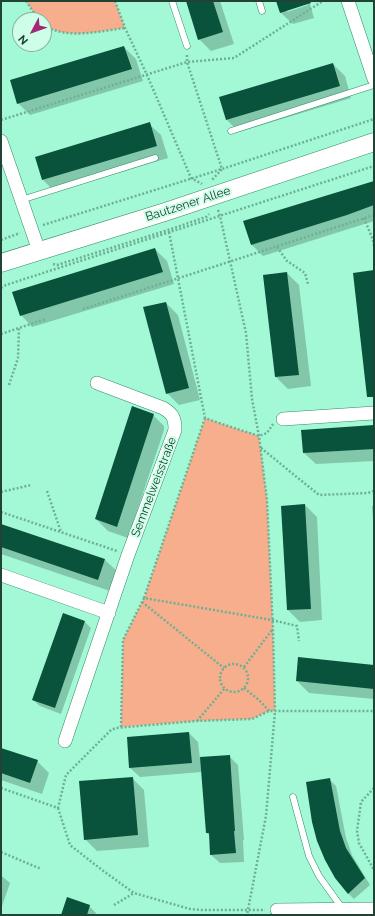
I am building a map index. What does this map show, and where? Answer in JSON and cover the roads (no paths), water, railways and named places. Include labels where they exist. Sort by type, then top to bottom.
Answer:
[{"type":"street","points":[[348,1],[374,80]]},
{"type":"street","points":[[1,140],[39,251]]},
{"type":"street","name":"Bautzener Allee","points":[[1,263],[165,212],[209,189],[374,142]]},
{"type":"street","name":"Semmelweisstraße","points":[[66,741],[128,555],[175,430],[175,421],[170,412],[97,383]]},
{"type":"street","points":[[283,419],[374,413]]},
{"type":"street","points":[[1,575],[109,613]]},
{"type":"street","points":[[277,910],[374,909]]},
{"type":"lane","points":[[172,1],[187,46]]},
{"type":"lane","points":[[259,1],[262,11]]},
{"type":"lane","points":[[231,132],[374,85]]},
{"type":"lane","points":[[21,200],[155,158]]},
{"type":"lane","points":[[293,797],[309,856],[318,876],[343,909]]}]
